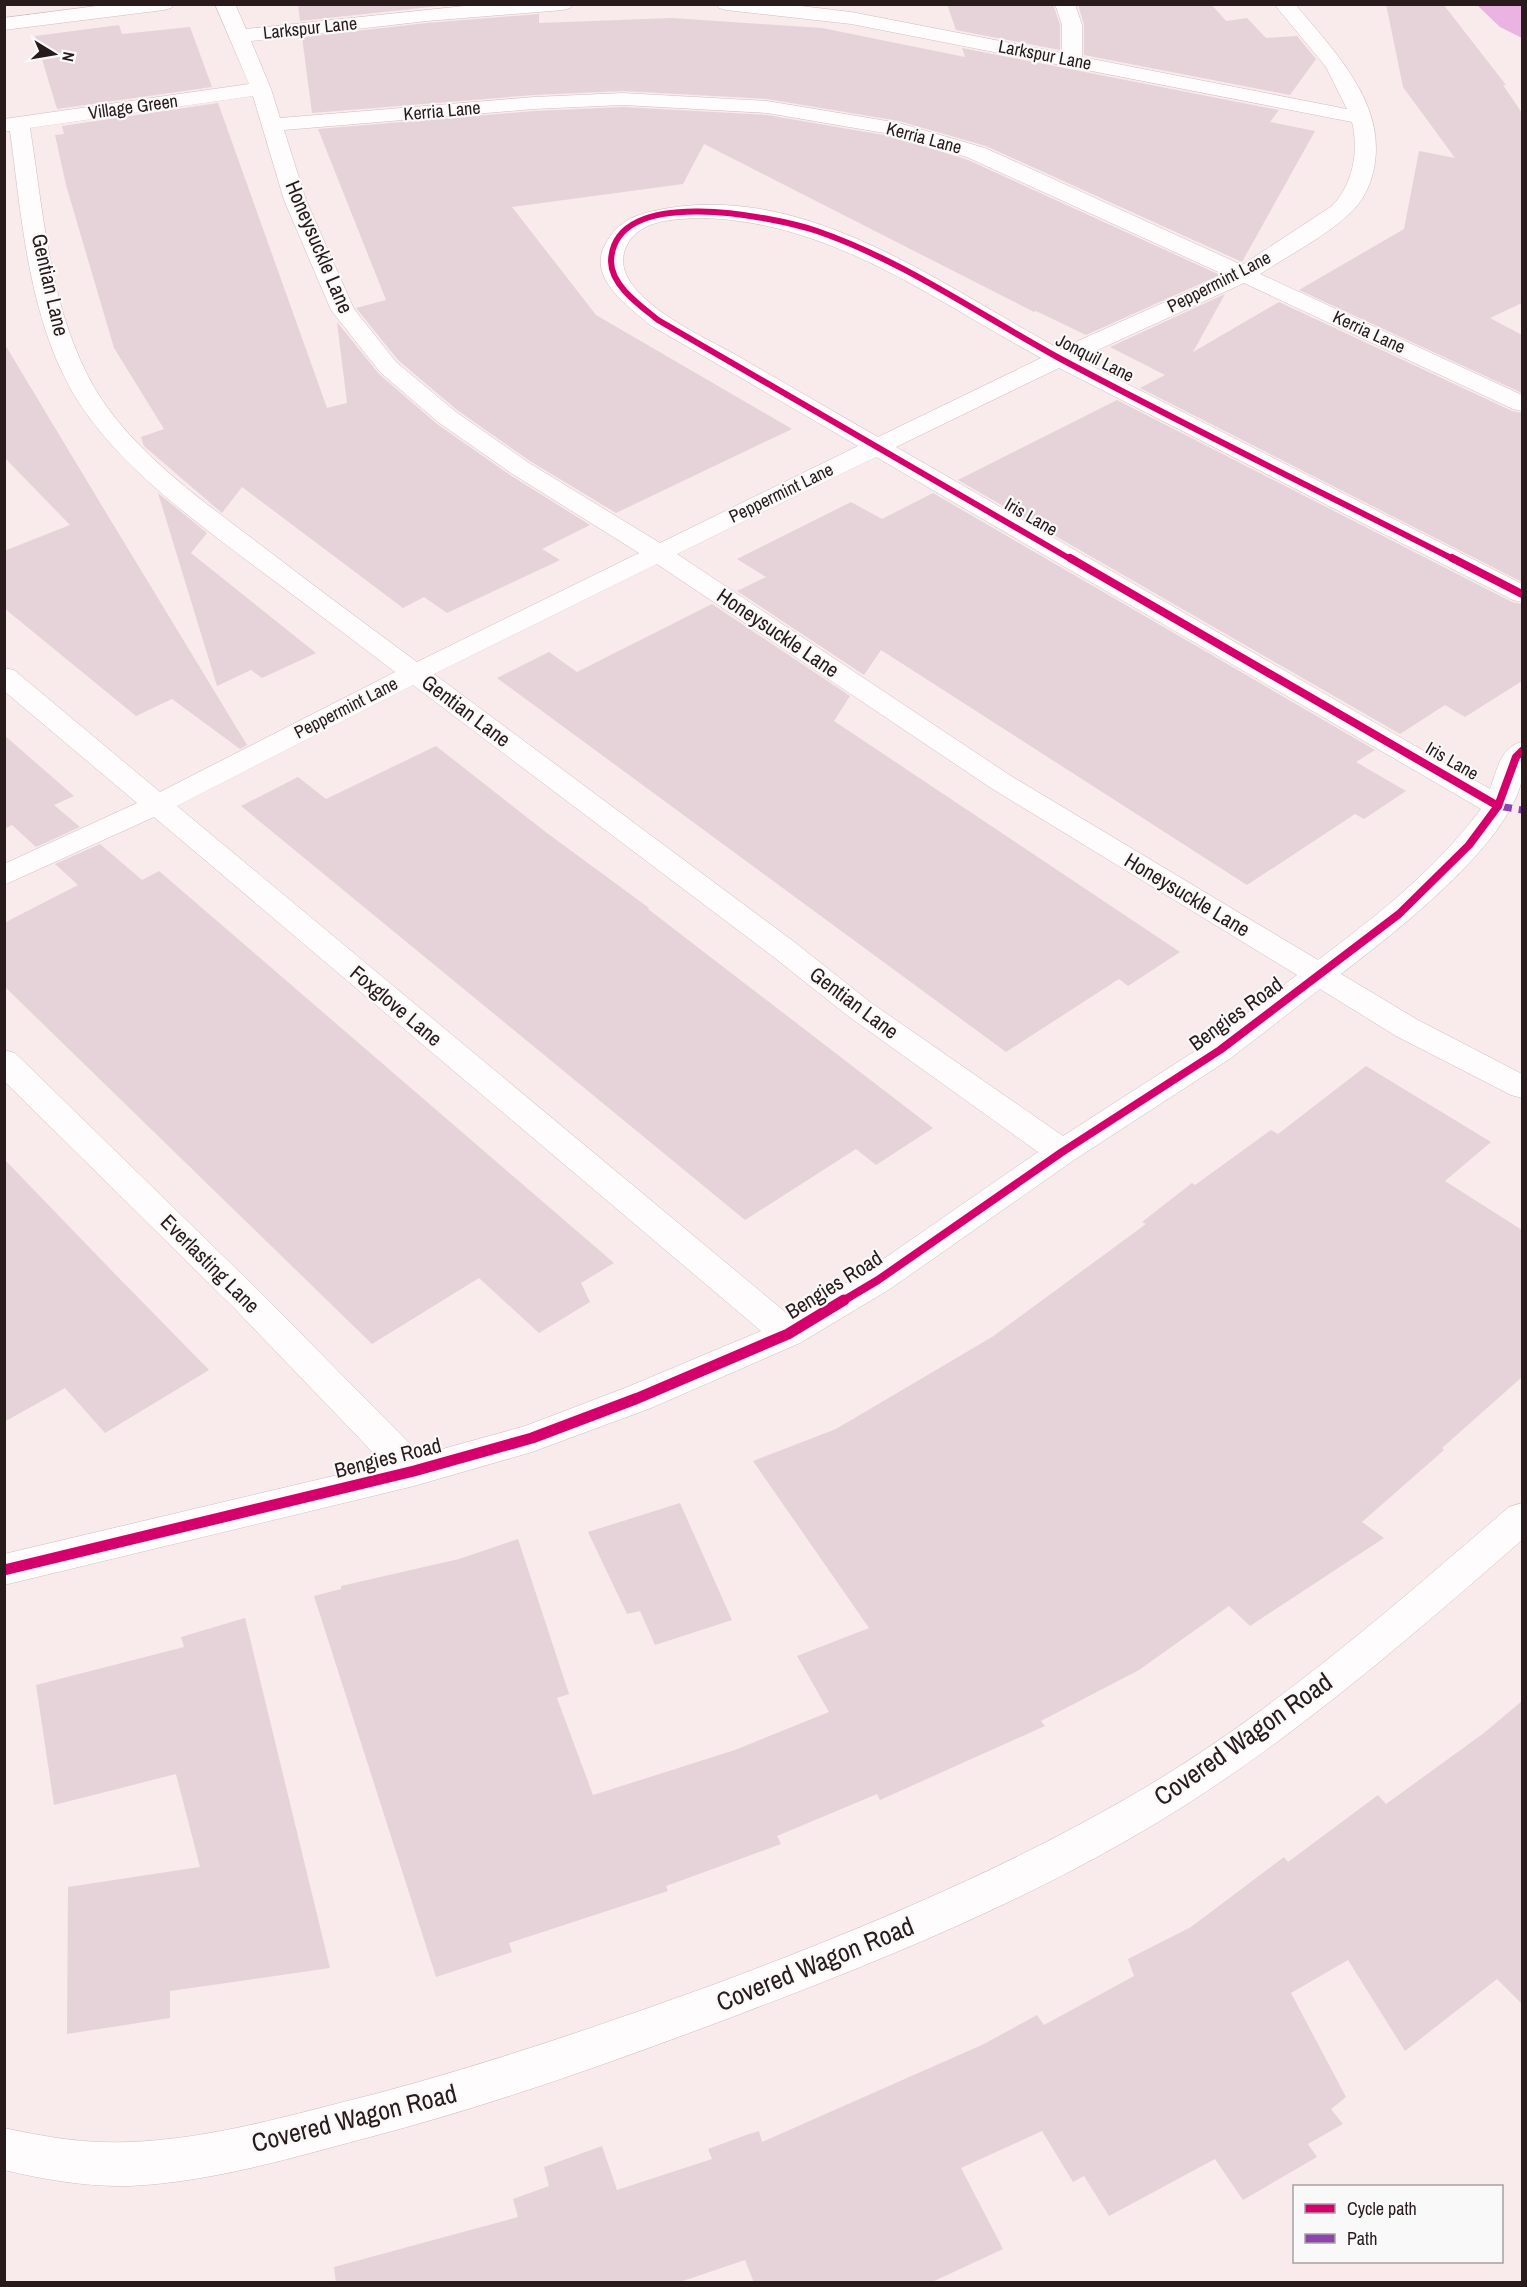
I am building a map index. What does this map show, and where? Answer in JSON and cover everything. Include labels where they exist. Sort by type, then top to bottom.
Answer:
[{"type":"street","points":[[4,24],[164,4]]},
{"type":"street","name":"Honeysuckle Lane","points":[[225,4],[261,89],[295,200],[343,310],[388,367],[456,424],[520,468],[658,553],[1001,782],[1407,1028],[1522,1087]]},
{"type":"street","name":"Larkspur Lane","points":[[237,36],[427,15],[563,4]]},
{"type":"street","name":"Larkspur Lane","points":[[726,4],[847,11],[1072,60],[1361,117]]},
{"type":"street","points":[[1065,4],[1072,25],[1072,60]]},
{"type":"street","name":"Peppermint Lane","points":[[4,876],[156,805],[415,673],[1060,358],[1243,275],[1326,220],[1353,197],[1363,172],[1366,153],[1361,117],[1335,65],[1284,4]]},
{"type":"street","name":"Village Green","points":[[12,124],[261,89]]},
{"type":"street","name":"Kerria Lane","points":[[273,125],[534,103],[622,99],[767,107],[899,129],[977,153],[1522,404]]},
{"type":"street","name":"Gentian Lane","points":[[12,124],[48,296],[75,376],[127,444],[212,521],[782,948],[859,1009],[1062,1152]]},
{"type":"street","name":"Jonquil Lane","points":[[637,220],[678,212],[707,210],[778,221],[838,239],[886,262],[1060,358],[1522,594]]},
{"type":"street","name":"Iris Lane","points":[[637,220],[621,235],[614,246],[612,270],[630,296],[658,320],[1498,806]]},
{"type":"street","name":"Foxglove Lane","points":[[4,676],[788,1334]]},
{"type":"street","name":"Bengies Road","points":[[4,1570],[414,1471],[532,1438],[638,1398],[788,1334],[878,1280],[1062,1152],[1220,1050],[1399,914],[1469,845],[1498,806],[1516,757],[1522,751]]},
{"type":"street","name":"Everlasting Lane","points":[[4,1060],[247,1300],[414,1471]]},
{"type":"street","name":"Covered Wagon Road","points":[[4,2149],[79,2163],[130,2164],[194,2157],[278,2140],[405,2108],[514,2075],[599,2047],[839,1958],[946,1911],[1076,1847],[1167,1795],[1279,1720],[1409,1616],[1522,1518]]},
{"type":"shaded area","points":[[1477,5],[1522,5],[1522,38],[1500,27]]},
{"type":"building","points":[[298,4],[457,4],[300,21]]},
{"type":"building","points":[[947,4],[1053,4],[1060,25],[1060,50],[956,30]]},
{"type":"building","points":[[1078,4],[1211,4],[1226,21],[1247,18],[1266,38],[1297,36],[1316,59],[1290,95],[1084,55],[1084,25]]},
{"type":"building","points":[[1386,4],[1443,4],[1506,85],[1503,85],[1522,113],[1522,303],[1490,318],[1522,335],[1522,393],[1299,290],[1404,229],[1419,151],[1455,158],[1403,87]]},
{"type":"building","points":[[539,14],[539,23],[672,18],[822,28],[965,57],[962,48],[1279,110],[1270,122],[1315,131],[1242,262],[986,146],[899,121],[767,99],[623,91],[534,95],[312,113],[302,37],[427,23]]},
{"type":"building","points":[[119,25],[122,34],[190,27],[212,87],[57,109],[35,36]]},
{"type":"building","points":[[218,103],[327,408],[347,403],[337,322],[379,374],[437,424],[510,475],[590,525],[542,549],[560,560],[447,613],[424,597],[403,608],[242,487],[222,513],[144,446],[141,437],[164,429],[114,348],[66,185],[55,135],[64,134],[62,126]]},
{"type":"building","points":[[623,107],[767,115],[895,137],[968,160],[1220,275],[1086,335],[1034,312],[704,144],[683,184],[512,207],[596,315],[792,429],[616,513],[530,461],[457,410],[398,360],[356,308],[386,300],[318,129],[534,111]]},
{"type":"building","points":[[1225,294],[1193,352],[1279,302],[1512,411],[1522,413],[1522,582],[1140,388],[1165,375],[1110,347]]},
{"type":"building","points":[[4,343],[247,745],[240,749],[172,699],[136,716],[4,608],[4,551],[70,525],[4,457]]},
{"type":"building","points":[[1117,400],[1512,602],[1522,604],[1522,681],[1465,717],[1445,705],[1400,734],[958,480]]},
{"type":"building","points":[[158,493],[207,533],[191,553],[316,653],[262,678],[251,670],[217,686]]},
{"type":"building","points":[[933,493],[1375,750],[1356,762],[1406,791],[1364,819],[1355,814],[1247,885],[881,650],[864,675],[737,591],[766,577],[737,559],[851,502],[882,519]]},
{"type":"building","points":[[712,604],[850,696],[834,721],[1180,952],[1128,986],[1119,979],[1006,1052],[497,678],[549,652],[577,672]]},
{"type":"building","points":[[4,735],[74,796],[54,805],[80,827],[36,847],[12,825],[4,829]]},
{"type":"building","points":[[436,746],[933,1128],[876,1165],[856,1149],[745,1220],[241,806],[298,777],[326,799]]},
{"type":"building","points":[[100,844],[142,880],[159,871],[614,1263],[581,1283],[590,1302],[539,1333],[479,1278],[372,1344],[4,986],[4,923],[78,885],[55,864]]},
{"type":"building","points":[[1366,1066],[1491,1142],[1445,1181],[1522,1230],[1522,1377],[1362,1522],[1384,1538],[1250,1626],[1229,1606],[1139,1670],[1041,1721],[1045,1726],[880,1800],[877,1794],[777,1836],[781,1844],[666,1886],[668,1891],[509,1943],[512,1952],[436,1977],[314,1596],[341,1589],[341,1586],[459,1559],[518,1539],[569,1694],[557,1698],[593,1795],[735,1750],[829,1712],[797,1656],[869,1628],[753,1461],[836,1429],[992,1337],[1146,1224],[1142,1222],[1192,1183],[1195,1185],[1271,1130],[1278,1134]]},
{"type":"building","points":[[4,1159],[209,1370],[105,1433],[65,1388],[4,1422]]},
{"type":"building","points":[[680,1503],[732,1620],[655,1645],[640,1611],[627,1614],[588,1532]]},
{"type":"building","points":[[245,1618],[330,1968],[170,1991],[170,2018],[67,2034],[68,1887],[200,1867],[176,1774],[54,1805],[36,1685],[184,1647],[181,1637]]},
{"type":"building","points":[[1522,1701],[1522,2004],[1497,1979],[1405,2051],[1348,1960],[1291,1993],[1346,2097],[1331,2109],[1343,2124],[1308,2144],[1317,2157],[1243,2200],[1215,2159],[1109,2216],[1084,2176],[1073,2182],[1042,2131],[961,2168],[1003,2249],[930,2283],[754,2283],[745,2260],[677,2283],[336,2283],[334,2267],[518,2217],[513,2199],[549,2186],[544,2167],[602,2146],[617,2190],[712,2159],[708,2149],[749,2134],[759,2131],[762,2142],[984,2044],[1037,2015],[1044,2025],[1134,1976],[1128,1959],[1191,1927],[1284,1857],[1288,1862],[1378,1795],[1386,1804],[1484,1733]]},
{"type":"marked path","points":[[1498,806],[1522,810]]},
{"type":"cycle path","points":[[1498,806],[658,320],[621,286],[613,271],[611,259],[615,247],[626,231],[640,221],[682,212],[705,211],[773,219],[838,239],[924,281],[1063,360],[1522,594]]},
{"type":"cycle path","points":[[4,1570],[414,1471],[532,1438],[638,1398],[788,1334],[878,1280],[1062,1152],[1220,1050],[1399,914],[1469,845],[1498,806],[1516,757],[1522,751]]}]
